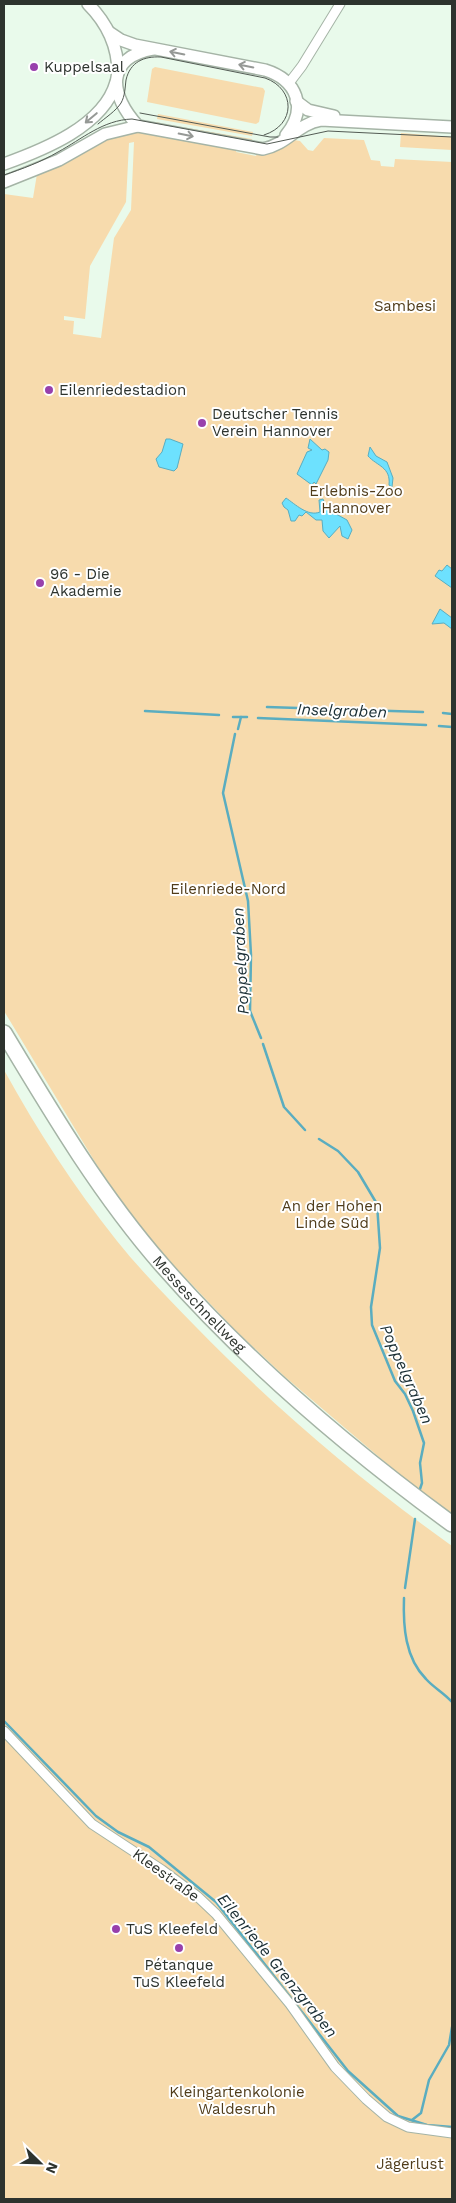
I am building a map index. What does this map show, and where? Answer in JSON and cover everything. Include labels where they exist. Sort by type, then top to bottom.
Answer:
[{"type":"highway","name":"Messeschnellweg","points":[[4,1033],[91,1173],[161,1264],[201,1308],[241,1349],[340,1436],[452,1524]]},
{"type":"highway","name":"Messeschnellweg","points":[[4,1049],[84,1178],[155,1269],[196,1314],[237,1356],[335,1443],[452,1535]]},
{"type":"street","points":[[88,4],[101,19],[116,48],[117,92],[120,103],[138,126]]},
{"type":"street","points":[[289,83],[302,66],[337,5]]},
{"type":"street","points":[[109,32],[121,40],[153,49],[278,74],[289,83],[296,100],[296,114],[292,127],[280,141],[268,148]]},
{"type":"street","points":[[4,164],[40,150],[77,129],[104,106],[113,92],[118,76],[132,56],[153,49]]},
{"type":"street","points":[[296,100],[308,110],[358,121]]},
{"type":"street","points":[[4,182],[58,160],[105,134],[138,126],[259,149],[281,144],[303,126],[315,121],[358,121],[452,127]]},
{"type":"street","name":"Kleestraße","points":[[4,1731],[92,1824],[162,1870],[197,1896],[216,1914],[290,2004],[335,2067],[366,2100],[387,2116],[408,2127],[452,2133]]},
{"type":"green space","points":[[155,67],[263,88],[265,91],[259,122],[256,124],[147,102],[152,69]]},
{"type":"green space","points":[[158,114],[253,132],[252,136],[157,119]]},
{"type":"green space","points":[[156,122],[252,139],[251,144],[156,126]]},
{"type":"green space","points":[[137,132],[237,148],[236,152],[256,156],[257,152],[267,152],[294,140],[300,141],[308,150],[313,151],[324,138],[364,140],[371,160],[380,161],[381,166],[394,167],[395,159],[452,162],[452,1516],[413,1486],[284,1376],[235,1330],[164,1255],[134,1219],[101,1172],[4,1011],[4,194],[33,198],[37,174],[118,134]],"holes":[[[134,142],[131,210],[114,238],[101,338],[73,334],[74,321],[64,320],[64,316],[85,319],[90,266],[126,202],[129,143]]]},
{"type":"green space","points":[[401,133],[452,137],[452,150],[400,147]]},
{"type":"green space","points":[[4,1070],[71,1179],[101,1221],[155,1285],[226,1357],[288,1415],[352,1470],[452,1546],[452,2199],[4,2199]]},
{"type":"water","points":[[166,439],[183,444],[177,468],[174,471],[159,467],[156,459],[162,452]]},
{"type":"water","points":[[310,439],[322,450],[325,449],[329,452],[328,460],[316,484],[314,482],[312,485],[297,474],[307,452],[312,450],[308,448]]},
{"type":"water","points":[[370,447],[376,456],[387,462],[393,478],[392,487],[389,485],[386,471],[368,456]]},
{"type":"water","points":[[286,498],[311,513],[320,512],[319,500],[323,499],[327,509],[347,520],[352,530],[348,539],[342,536],[340,526],[329,538],[323,531],[322,520],[316,520],[306,512],[302,516],[299,515],[295,521],[291,521],[288,510],[282,503]]},
{"type":"water","points":[[447,565],[452,569],[452,588],[435,576],[439,570],[442,571]]},
{"type":"water","points":[[440,609],[452,618],[452,629],[444,623],[432,624]]},
{"type":"waterway","points":[[267,707],[423,712]]},
{"type":"waterway","points":[[145,711],[219,715]]},
{"type":"waterway","points":[[443,713],[452,714]]},
{"type":"waterway","name":"Inselgraben","points":[[233,717],[247,717]]},
{"type":"waterway","name":"Poppelgraben","points":[[238,729],[241,717]]},
{"type":"waterway","name":"Inselgraben","points":[[258,718],[426,725]]},
{"type":"waterway","name":"Inselgraben","points":[[439,726],[452,727]]},
{"type":"waterway","name":"Poppelgraben","points":[[235,734],[223,793],[248,901],[251,955],[250,1011],[261,1038]]},
{"type":"waterway","name":"Poppelgraben","points":[[263,1044],[284,1107],[305,1130]]},
{"type":"waterway","name":"Poppelgraben","points":[[319,1139],[338,1151],[358,1172],[377,1204],[380,1248],[371,1307],[372,1325],[395,1381],[405,1394],[413,1411],[424,1443],[420,1463],[422,1483],[419,1492]]},
{"type":"waterway","name":"Poppelgraben","points":[[405,1588],[415,1519]]},
{"type":"waterway","name":"Poppelgraben","points":[[404,1598],[405,1630],[414,1661],[426,1679],[452,1702]]},
{"type":"waterway","name":"Eilenriede Grenzgraben","points":[[4,1721],[96,1816],[118,1832],[149,1847],[216,1902],[348,2071],[398,2116],[427,2125],[452,2127]]},
{"type":"waterway","name":"Poppelgraben","points":[[412,2120],[421,2113],[429,2080],[449,2045],[452,2027]]},
{"type":"tram line","points":[[98,124],[121,103],[128,74],[134,65],[144,59],[161,57],[265,78],[275,83],[287,98],[287,115],[275,130],[264,135]]},
{"type":"tram line","points":[[140,113],[278,137]]},
{"type":"tram line","points":[[4,175],[45,159],[102,126],[121,120],[132,119],[267,144],[328,131],[452,137]]},
{"type":"place","name":"Kuppelsaal","points":[[34,67]]},
{"type":"place","name":"Eilenriedestadion","points":[[49,390]]},
{"type":"place","name":"Deutscher Tennis Verein Hannover","points":[[202,423]]},
{"type":"place","name":"96 - Die Akademie","points":[[40,583]]},
{"type":"place","name":"TuS Kleefeld","points":[[116,1929]]},
{"type":"place","name":"Pétanque TuS Kleefeld","points":[[179,1948]]},
{"type":"park label","name":"Sambesi","points":[[405,306]]},
{"type":"park label","name":"Erlebnis-Zoo Hannover","points":[[356,500]]},
{"type":"park label","name":"Eilenriede-Nord","points":[[228,889]]},
{"type":"park label","name":"An der Hohen Linde Süd","points":[[332,1214]]},
{"type":"park label","name":"Kleingartenkolonie Waldesruh","points":[[237,2100]]},
{"type":"park label","name":"Jägerlust","points":[[410,2164]]}]
